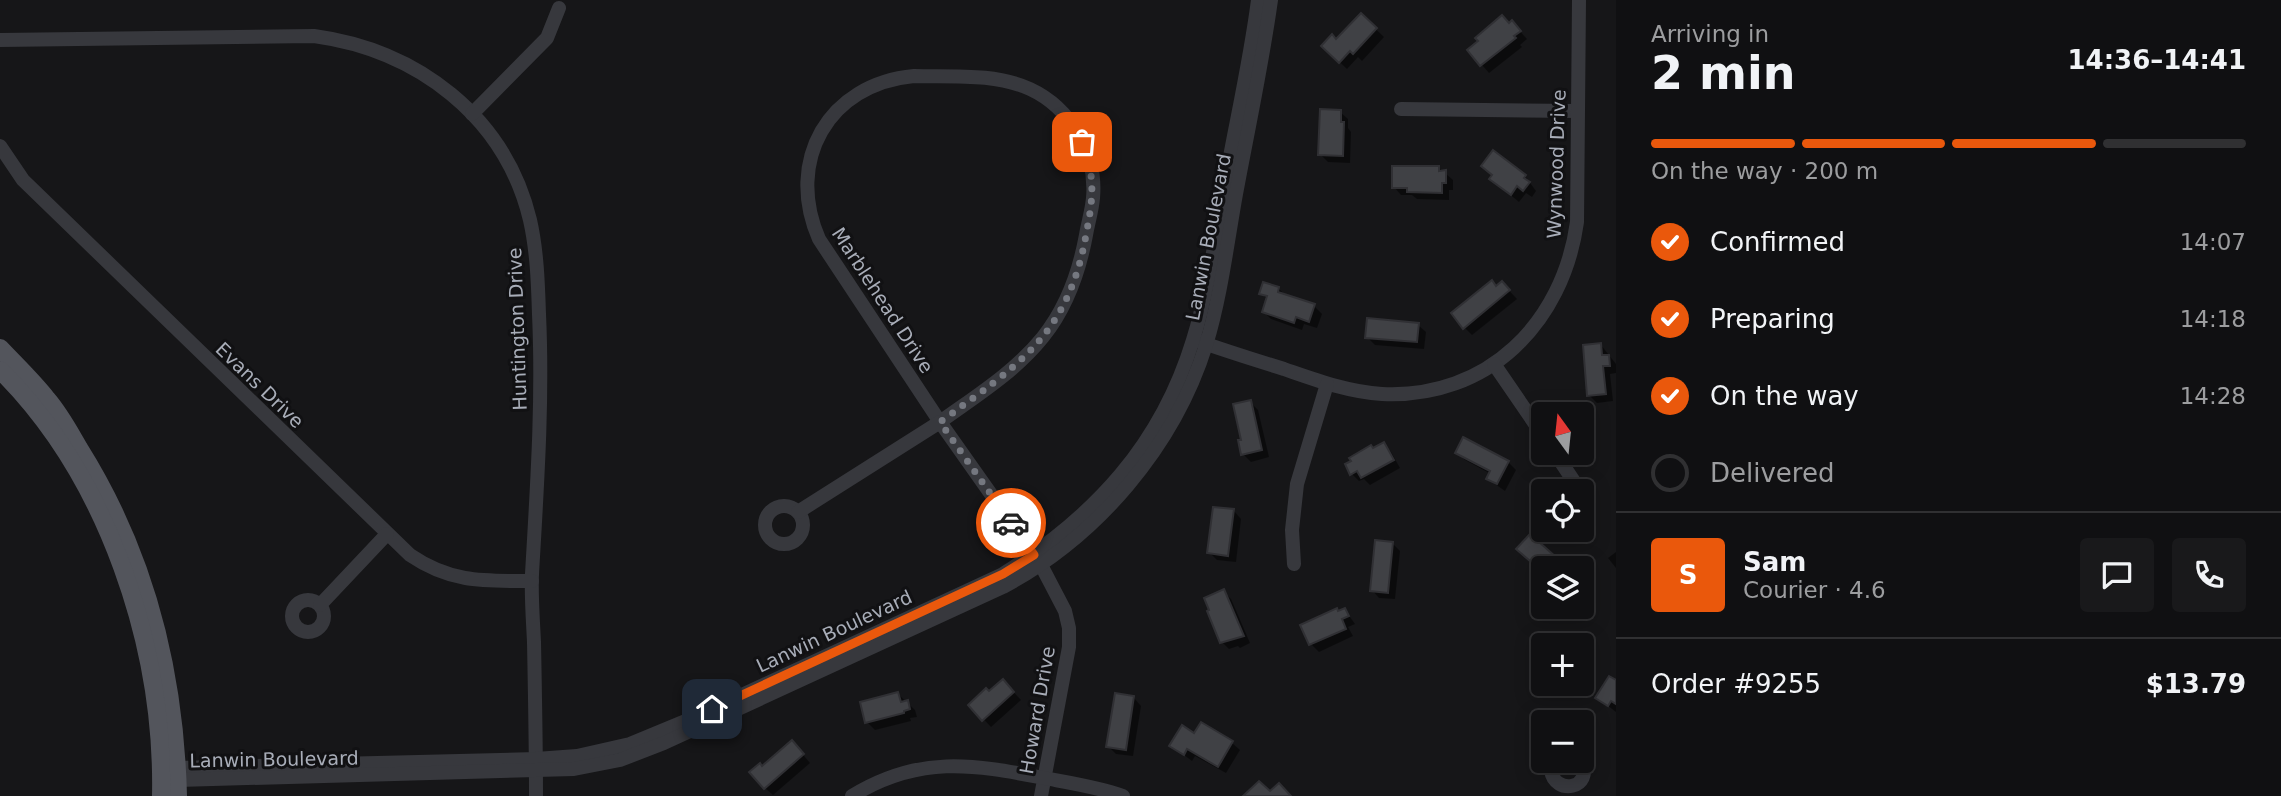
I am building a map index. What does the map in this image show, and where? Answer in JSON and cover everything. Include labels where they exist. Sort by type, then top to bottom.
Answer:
[{"type":"main road","points":[[0,348],[49,400],[95,472],[135,557],[166,668],[174,780],[161,796]]},
{"type":"main road","points":[[0,370],[34,410],[82,480],[121,562],[152,671],[174,780]]},
{"type":"street","name":"Lanwin Boulevard","points":[[1200,342],[1202,307],[1258,0]]},
{"type":"street","name":"Lanwin Boulevard","points":[[174,780],[536,765],[630,744],[1068,545],[1109,507],[1137,474],[1182,403],[1219,285],[1271,0]]},
{"type":"street","name":"Wynwood Drive","points":[[1200,342],[1327,384],[1367,392],[1403,394],[1455,384],[1494,364],[1524,339],[1541,318],[1566,271],[1573,247],[1577,222],[1579,0]]},
{"type":"street","points":[[472,114],[547,38],[559,8]]},
{"type":"street","name":"Huntington Drive","points":[[0,40],[314,36],[340,40],[397,58],[423,73],[451,93],[491,137],[520,189],[536,247],[541,353],[532,581],[536,796]]},
{"type":"street","name":"Marblehead Drive","points":[[940,422],[1019,363],[1057,317],[1081,264],[1093,198],[1089,160],[1074,126],[1062,111],[1045,97],[1015,83],[996,79],[914,76],[878,83],[849,99],[836,111],[816,140],[809,163],[807,201],[819,239],[940,422],[1038,560]]},
{"type":"street","points":[[1401,108],[1577,111]]},
{"type":"street","name":"Evans Drive","points":[[0,146],[23,180],[410,555],[442,573],[480,580],[532,581]]},
{"type":"street","points":[[1494,364],[1531,418]]},
{"type":"street","points":[[1294,564],[1292,530],[1297,484],[1327,384]]},
{"type":"street","points":[[798,512],[940,422]]},
{"type":"street","points":[[320,605],[387,534]]},
{"type":"street","name":"Howard Drive","points":[[1038,560],[1065,611],[1069,628],[1069,647],[1041,796]]},
{"type":"street","points":[[852,796],[887,778],[936,766],[986,767],[1086,786],[1123,796]]},
{"type":"street","points":[[1552,773],[1554,782],[1568,792],[1585,773]]},
{"type":"building","points":[[1361,13],[1377,28],[1353,54],[1350,51],[1339,63],[1321,46],[1332,34],[1336,39]]},
{"type":"building","points":[[1502,15],[1509,23],[1512,20],[1521,31],[1480,66],[1467,50],[1478,41],[1475,38]]},
{"type":"building","points":[[1320,109],[1341,110],[1341,122],[1344,122],[1343,156],[1318,155]]},
{"type":"building","points":[[1493,150],[1526,175],[1524,178],[1530,182],[1523,191],[1517,186],[1511,195],[1489,179],[1492,175],[1481,166]]},
{"type":"building","points":[[1392,166],[1439,166],[1439,171],[1446,170],[1446,183],[1442,183],[1442,193],[1407,192],[1407,188],[1392,188]]},
{"type":"building","points":[[1492,280],[1496,286],[1502,281],[1510,290],[1463,329],[1451,313]]},
{"type":"building","points":[[1263,282],[1279,287],[1278,292],[1315,304],[1309,322],[1296,317],[1294,323],[1262,312],[1267,296],[1259,294]]},
{"type":"building","points":[[1367,318],[1419,323],[1417,342],[1365,338]]},
{"type":"building","points":[[1601,343],[1602,355],[1609,355],[1610,366],[1603,366],[1606,394],[1587,396],[1583,345]]},
{"type":"building","points":[[1251,400],[1262,450],[1241,455],[1238,440],[1241,440],[1233,404]]},
{"type":"building","points":[[1463,437],[1509,461],[1497,484],[1486,479],[1490,471],[1455,453]]},
{"type":"building","points":[[1384,442],[1394,460],[1361,478],[1357,471],[1350,475],[1345,464],[1351,461],[1349,458],[1371,445],[1373,448]]},
{"type":"building","points":[[1213,507],[1234,509],[1228,556],[1207,553]]},
{"type":"building","points":[[1530,534],[1531,542],[1539,542],[1555,556],[1531,556],[1531,562],[1516,549]]},
{"type":"building","points":[[1375,540],[1393,542],[1388,593],[1370,591]]},
{"type":"building","points":[[1224,589],[1244,636],[1220,643],[1204,598]]},
{"type":"building","points":[[1337,608],[1338,611],[1345,608],[1349,616],[1342,619],[1346,629],[1309,645],[1300,625]]},
{"type":"building","points":[[1609,676],[1616,680],[1616,704],[1611,701],[1608,706],[1595,698]]},
{"type":"building","points":[[1003,679],[1014,692],[982,721],[968,705],[986,688],[989,691]]},
{"type":"building","points":[[898,692],[901,702],[908,700],[910,709],[865,723],[860,702]]},
{"type":"building","points":[[1115,693],[1134,696],[1126,750],[1106,747]]},
{"type":"building","points":[[1201,722],[1233,741],[1218,767],[1187,749],[1184,755],[1169,746],[1182,725],[1194,733]]},
{"type":"building","points":[[792,740],[804,754],[764,789],[749,772],[760,763],[762,766]]},
{"type":"building","points":[[1259,781],[1270,791],[1279,783],[1291,796],[1243,796]]},
{"type":"way so far","points":[[1011,523],[940,422],[1025,358],[1057,317],[1071,290],[1081,264],[1093,198],[1093,179],[1082,142]]},
{"type":"route","points":[[712,709],[1003,574],[1034,555],[1011,523]]}]
